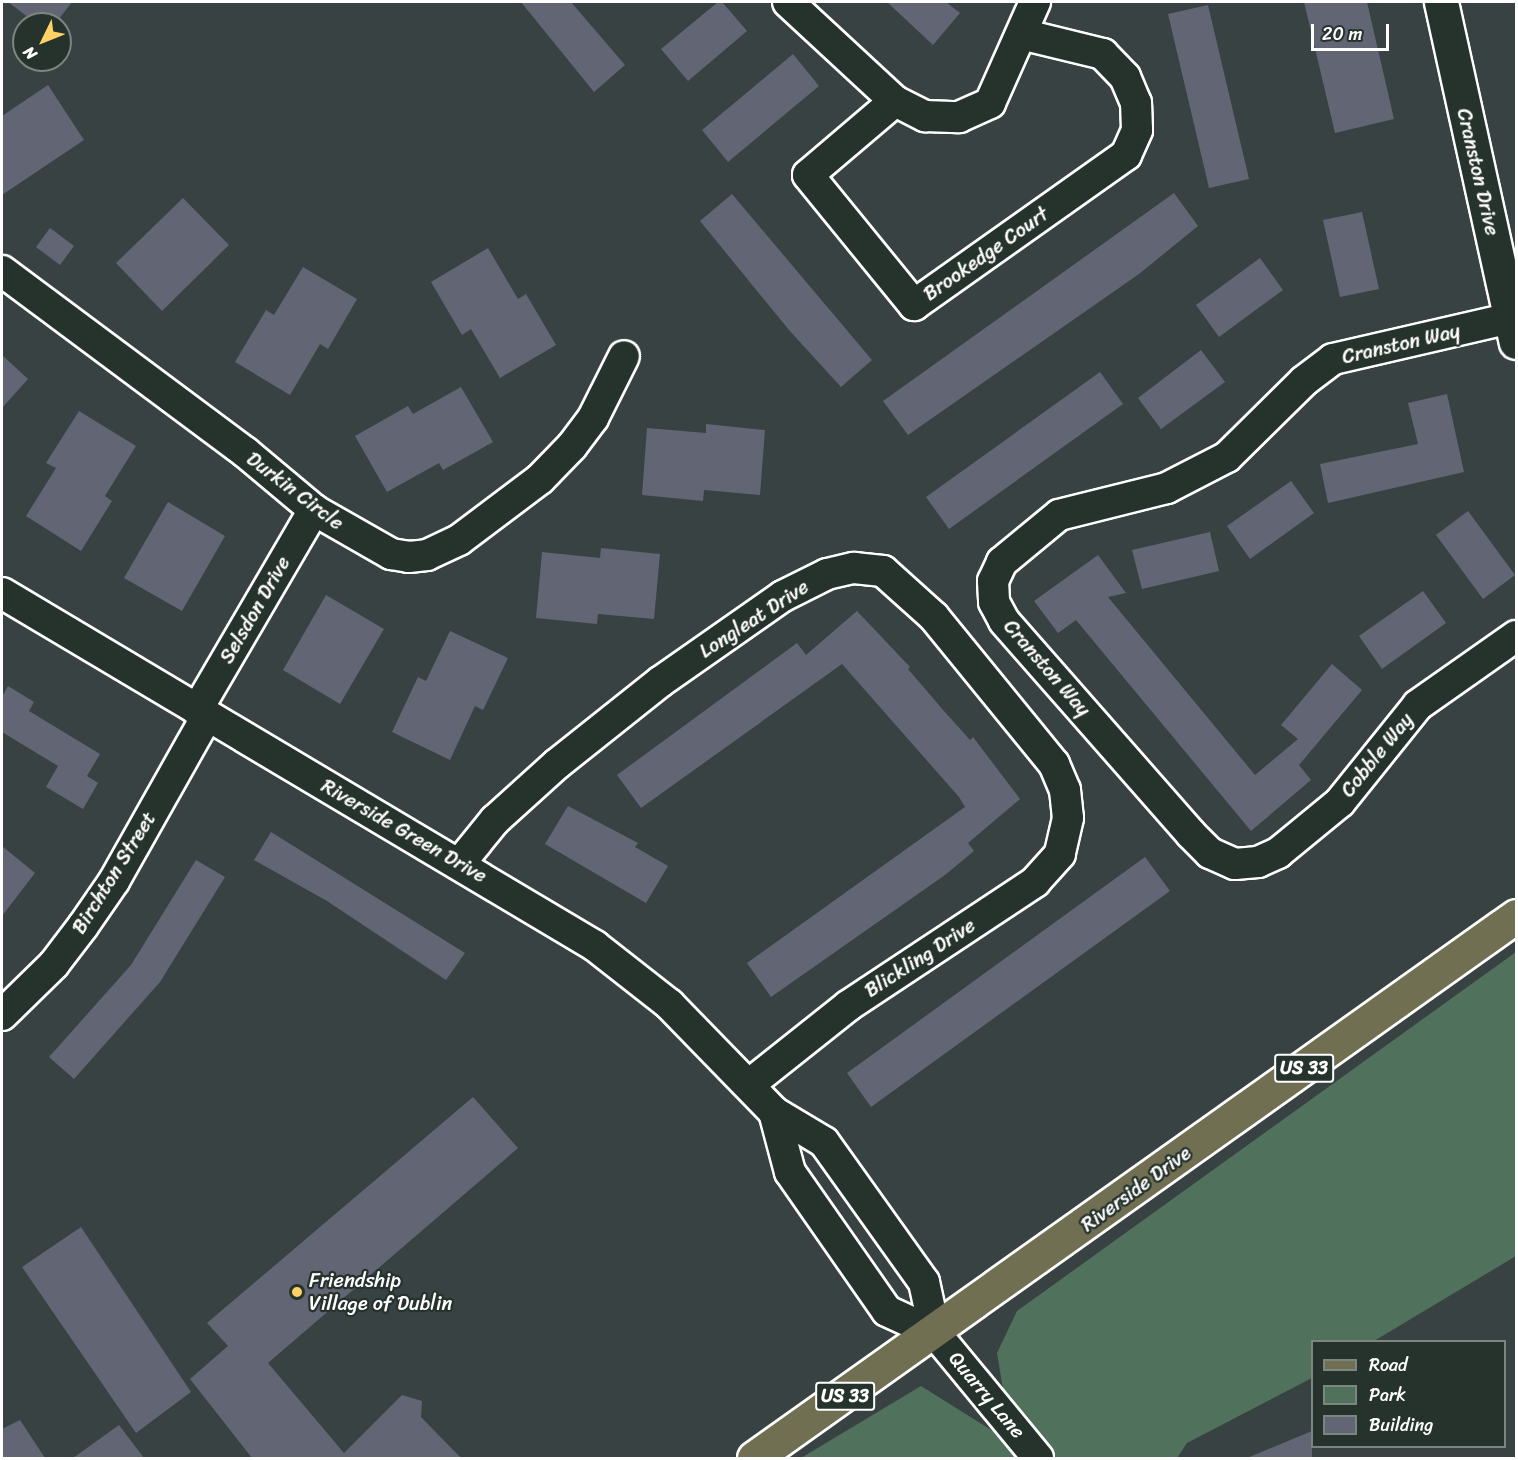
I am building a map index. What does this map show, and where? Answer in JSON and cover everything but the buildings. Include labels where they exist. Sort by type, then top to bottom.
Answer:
[{"type":"main road","name":"Riverside Drive","points":[[754,1458],[935,1333],[1516,916]]},
{"type":"street","points":[[788,2],[895,100],[925,116],[959,117],[990,103],[1035,2]]},
{"type":"street","name":"Cranston Drive","points":[[1441,2],[1514,330]]},
{"type":"street","name":"Brookedge Court","points":[[895,100],[808,175],[914,305],[1126,155],[1137,130],[1136,102],[1125,77],[1102,54],[1021,34]]},
{"type":"street","name":"Durkin Circle","points":[[2,271],[245,452],[314,510],[391,554],[427,555],[459,540],[540,479],[573,446],[593,418],[624,356]]},
{"type":"street","name":"Cranston Way","points":[[1235,864],[1210,853],[1191,834],[1004,621],[994,602],[993,581],[1002,562],[1059,515],[1167,488],[1227,457],[1304,381],[1333,359],[1514,330]]},
{"type":"street","name":"Selsdon Drive","points":[[202,713],[314,510]]},
{"type":"street","name":"Longleat Drive","points":[[460,863],[495,820],[534,785],[660,682],[783,596],[827,574],[854,568],[883,571],[934,617],[1054,764],[1065,790],[1068,818]]},
{"type":"street","name":"Riverside Green Drive","points":[[2,593],[202,713],[460,863],[595,946],[692,1023],[774,1112],[824,1142],[924,1282],[935,1333]]},
{"type":"street","name":"Cobble Way","points":[[1235,864],[1258,862],[1278,853],[1340,802],[1418,705],[1516,636]]},
{"type":"street","name":"Birchton Street","points":[[2,1015],[54,964],[114,881],[202,713]]},
{"type":"street","name":"Blickling Drive","points":[[750,1084],[848,1006],[1035,882],[1060,854],[1068,818]]},
{"type":"street","name":"Riverside Green Drive","points":[[774,1112],[790,1172],[886,1311],[935,1333]]},
{"type":"street","name":"Quarry Lane","points":[[935,1333],[1038,1458]]},
{"type":"green space","points":[[1516,952],[1516,1256],[1376,1340],[1311,1340],[1311,1379],[1187,1443],[1177,1458],[1053,1458],[1003,1389],[997,1353],[1017,1311]]},
{"type":"green space","points":[[921,1386],[1004,1438],[1018,1458],[801,1458]]},
{"type":"place","name":"Friendship Village of Dublin","points":[[297,1292]]}]
